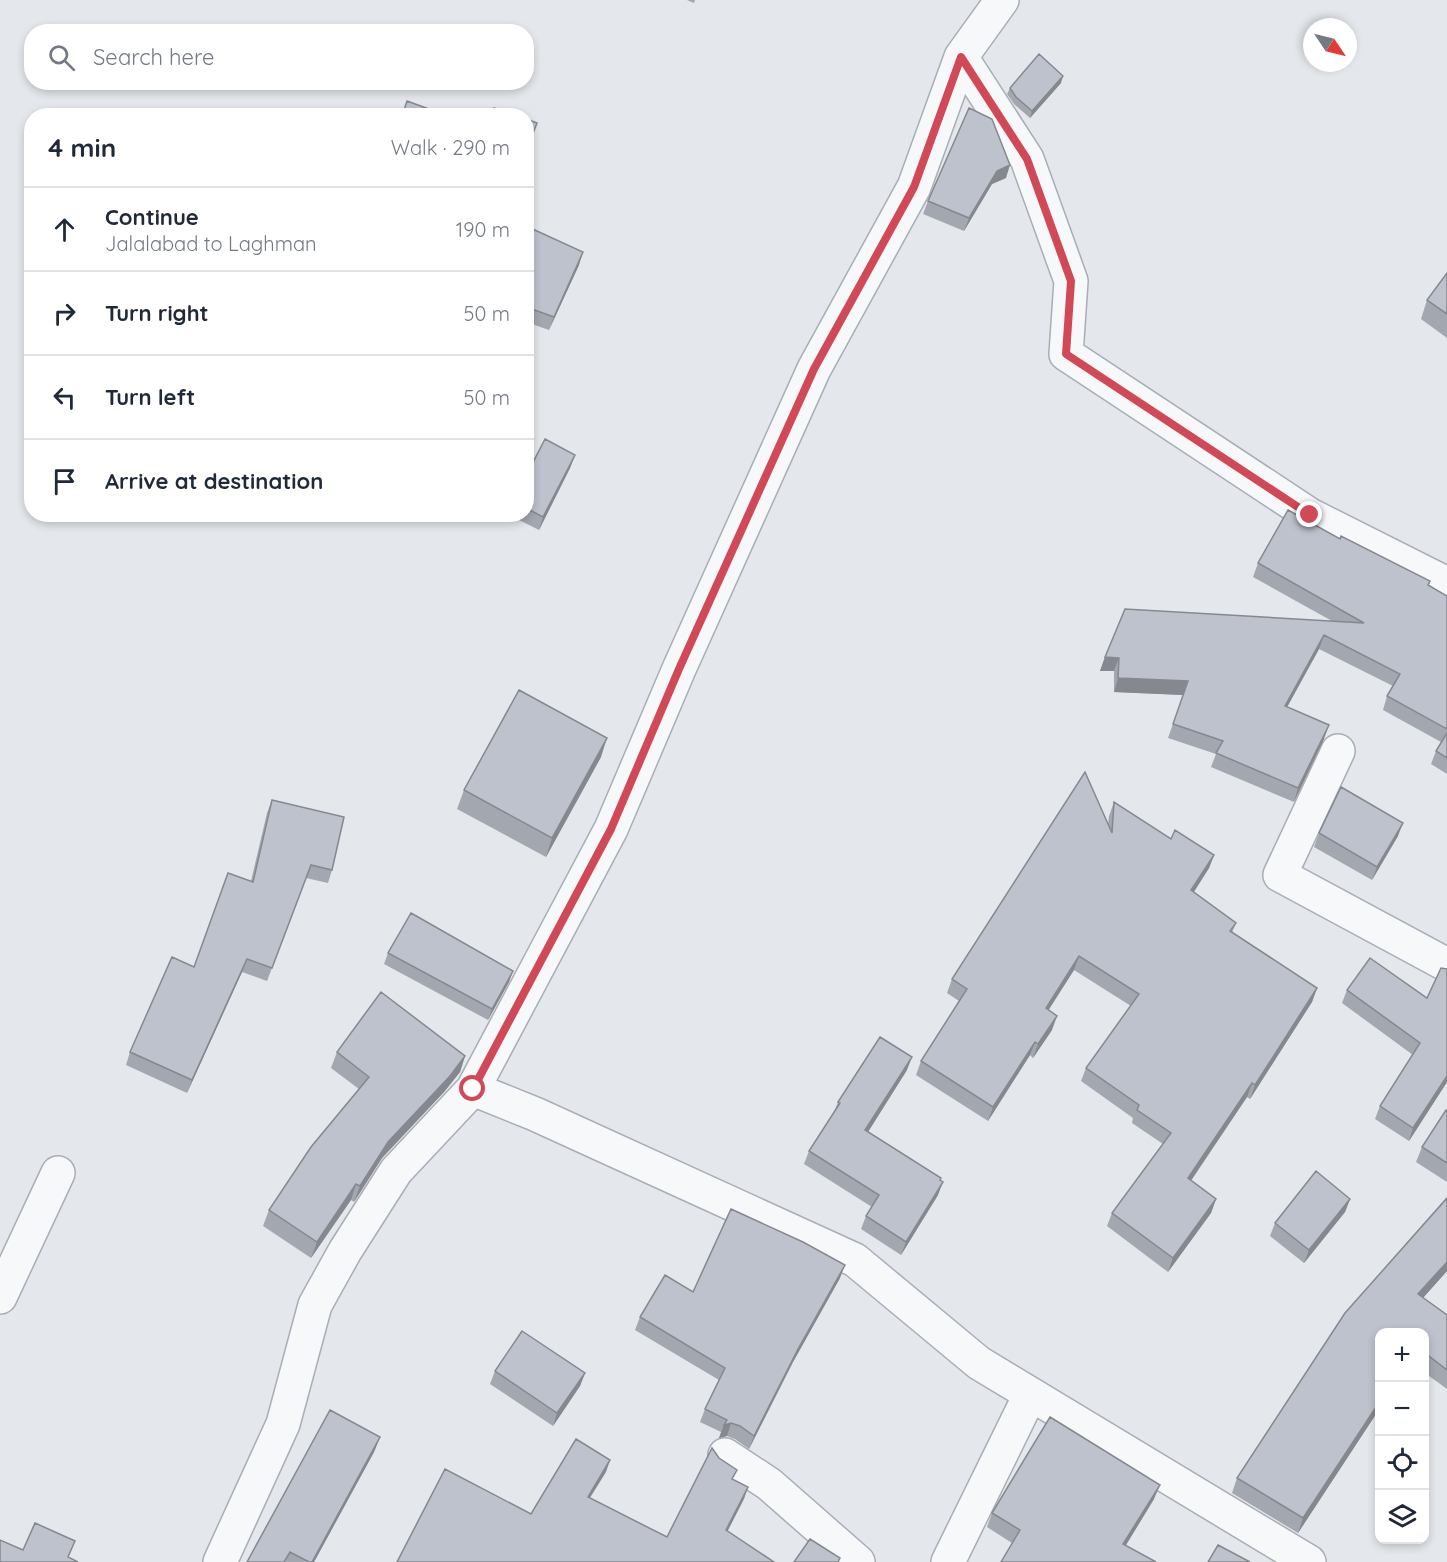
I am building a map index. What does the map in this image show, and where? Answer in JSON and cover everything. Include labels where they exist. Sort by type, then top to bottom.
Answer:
[{"type":"street","points":[[220,1562],[283,1424],[315,1305],[345,1251],[396,1171],[473,1089],[611,829],[679,669],[814,369],[914,187],[961,57],[1002,0]]},
{"type":"street","points":[[961,57],[1027,159],[1071,281],[1066,354],[1310,515],[1447,584]]},
{"type":"street","points":[[1338,751],[1280,875],[1447,965]]},
{"type":"street","points":[[473,1089],[536,1114],[855,1260],[980,1363],[1309,1562]]},
{"type":"street","points":[[0,1297],[58,1173]]},
{"type":"street","points":[[948,1562],[1030,1395]]},
{"type":"street","points":[[725,1455],[769,1484],[858,1562]]},
{"type":"building","points":[[1039,54],[1063,76],[1032,111],[1016,97],[1010,88]]},
{"type":"building","points":[[407,101],[426,108],[405,108]]},
{"type":"building","points":[[969,108],[992,119],[1010,165],[997,171],[969,218],[928,201]]},
{"type":"building","points":[[534,230],[583,252],[554,317],[534,310]]},
{"type":"building","points":[[1447,273],[1447,314],[1427,300]]},
{"type":"building","points":[[545,439],[575,455],[543,517],[534,512],[534,460]]},
{"type":"building","points":[[1288,510],[1340,539],[1341,536],[1430,581],[1428,585],[1447,596],[1447,729],[1387,696],[1400,674],[1324,635],[1285,706],[1329,725],[1298,788],[1216,753],[1223,741],[1173,724],[1188,681],[1118,678],[1119,658],[1105,657],[1125,609],[1364,623],[1258,563]]},
{"type":"building","points":[[519,690],[607,738],[552,838],[464,790]]},
{"type":"building","points":[[1447,733],[1447,758],[1436,751]]},
{"type":"building","points":[[1085,772],[1112,833],[1114,802],[1171,839],[1175,830],[1214,855],[1191,890],[1236,923],[1230,931],[1317,988],[1255,1085],[1252,1083],[1188,1178],[1216,1199],[1173,1258],[1112,1213],[1171,1133],[1137,1110],[1139,1105],[1086,1068],[1139,994],[1079,956],[1046,1008],[1057,1016],[1038,1044],[1035,1042],[993,1107],[921,1061],[967,989],[952,979]]},
{"type":"building","points":[[1341,787],[1403,823],[1377,867],[1319,833]]},
{"type":"building","points":[[272,800],[344,817],[332,870],[311,865],[272,968],[247,959],[192,1080],[130,1052],[172,957],[194,967],[228,873],[253,882]]},
{"type":"building","points":[[411,913],[513,971],[492,1009],[388,953]]},
{"type":"building","points":[[1370,958],[1427,998],[1441,968],[1447,969],[1447,1076],[1413,1128],[1380,1106],[1420,1043],[1347,990]]},
{"type":"building","points":[[381,992],[465,1056],[450,1076],[388,1142],[360,1186],[356,1184],[317,1242],[269,1210],[311,1147],[369,1077],[337,1052]]},
{"type":"building","points":[[880,1037],[912,1057],[865,1130],[941,1178],[943,1182],[906,1242],[866,1216],[879,1195],[809,1151]]},
{"type":"building","points":[[1447,1110],[1447,1163],[1422,1147]]},
{"type":"building","points":[[1316,1171],[1350,1199],[1309,1250],[1275,1223]]},
{"type":"building","points":[[1447,1198],[1447,1262],[1418,1294],[1447,1315],[1447,1370],[1429,1356],[1429,1328],[1375,1328],[1375,1409],[1303,1518],[1237,1478],[1345,1313]]},
{"type":"building","points":[[731,1209],[803,1242],[845,1265],[798,1349],[754,1436],[740,1426],[731,1423],[724,1425],[727,1420],[705,1409],[725,1368],[640,1317],[665,1275],[693,1292]]},
{"type":"building","points":[[522,1331],[585,1373],[557,1413],[495,1371]]},
{"type":"building","points":[[330,1410],[380,1437],[312,1562],[290,1552],[284,1562],[247,1562]]},
{"type":"building","points":[[1050,1417],[1160,1485],[1123,1544],[1156,1562],[1001,1562],[1020,1530],[992,1513]]},
{"type":"building","points":[[576,1439],[610,1460],[588,1497],[667,1537],[712,1448],[719,1458],[737,1470],[732,1479],[748,1487],[726,1530],[774,1562],[397,1562],[445,1469],[531,1514]]},
{"type":"building","points":[[35,1523],[75,1541],[68,1557],[78,1562],[0,1562],[0,1540],[23,1550]]},
{"type":"building","points":[[810,1539],[840,1558],[838,1562],[794,1562]]},
{"type":"building","points":[[1218,1545],[1250,1562],[1208,1562]]},
{"type":"route","points":[[473,1089],[611,829],[679,669],[814,369],[914,187],[961,57],[1027,159],[1071,281],[1066,354],[1310,515]]}]
